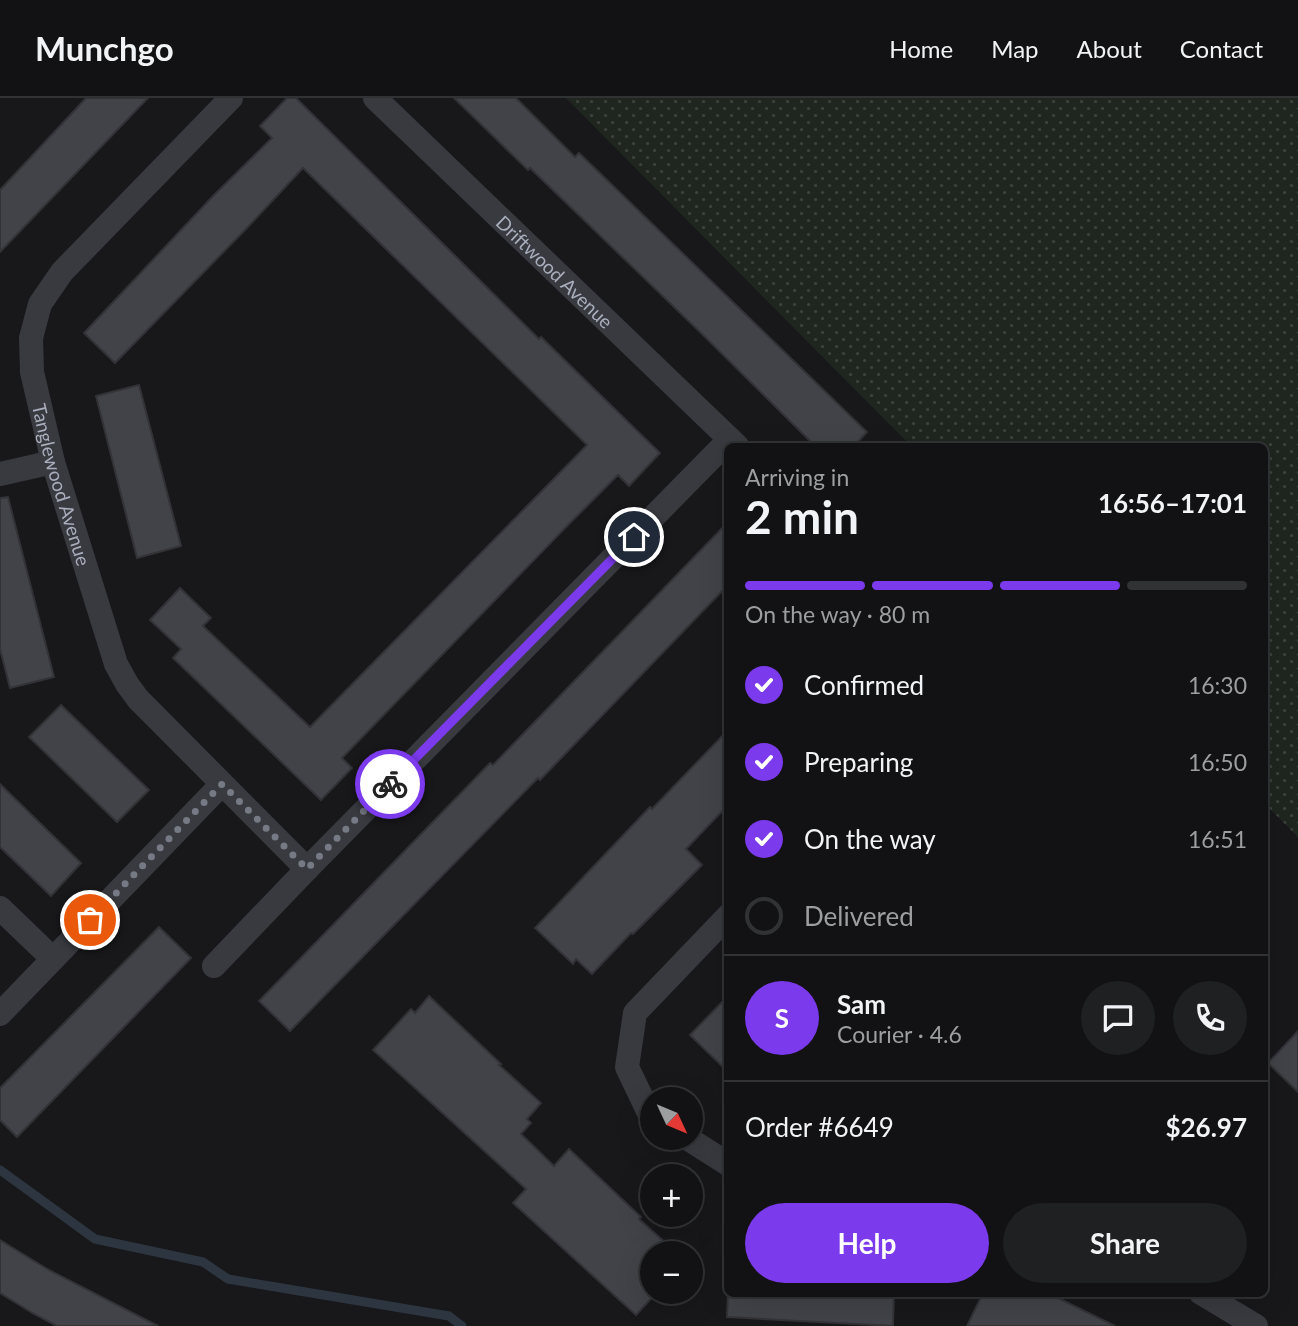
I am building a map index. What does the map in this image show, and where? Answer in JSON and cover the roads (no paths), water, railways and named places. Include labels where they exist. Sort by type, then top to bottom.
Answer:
[{"type":"street","name":"Tanglewood Avenue","points":[[231,98],[62,272],[40,304],[31,338],[32,372],[53,462],[116,664],[127,684],[138,699],[307,869]]},
{"type":"street","name":"Driftwood Avenue","points":[[374,98],[733,443]]},
{"type":"street","points":[[215,966],[307,869],[724,452]]},
{"type":"street","points":[[0,474],[53,462]]},
{"type":"street","points":[[0,1014],[222,784]]},
{"type":"street","points":[[0,908],[53,959]]},
{"type":"street","points":[[640,1094],[627,1067],[635,1013],[724,920]]},
{"type":"street","points":[[704,1149],[724,1161]]},
{"type":"street","points":[[1207,1297],[1256,1326]]},
{"type":"waterway","points":[[0,1170],[95,1239],[203,1262],[228,1279],[449,1316],[462,1326]]}]
